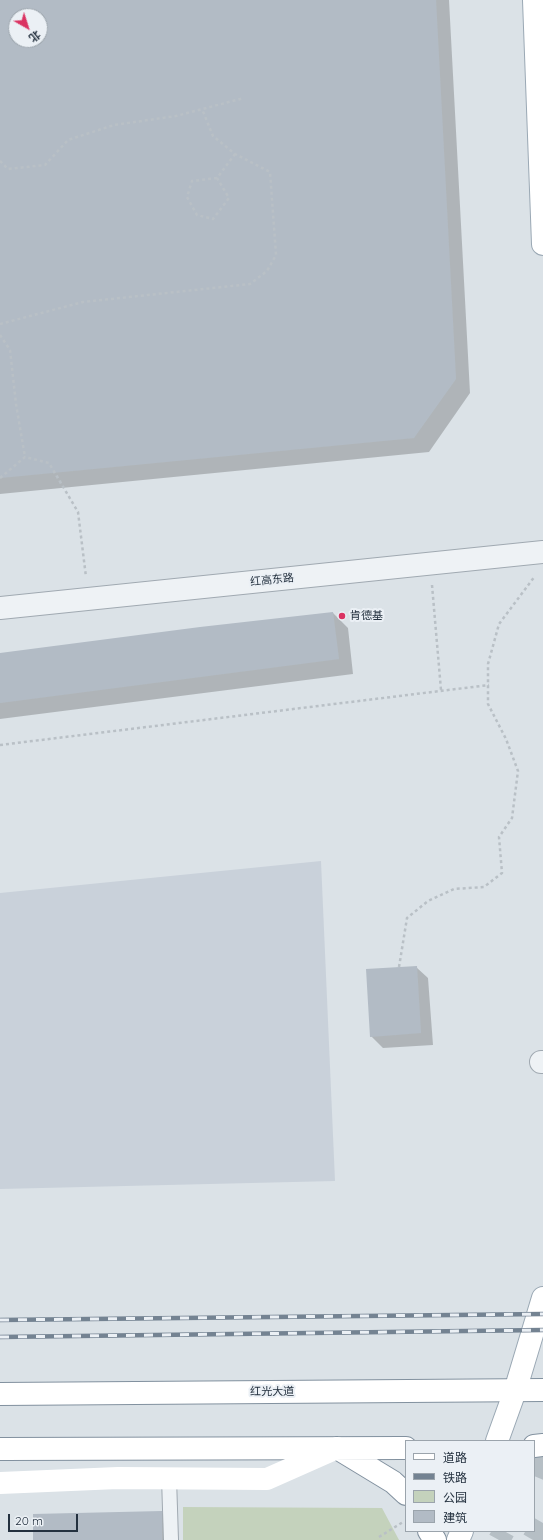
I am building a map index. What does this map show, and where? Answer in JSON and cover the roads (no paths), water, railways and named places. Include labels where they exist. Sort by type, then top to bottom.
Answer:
[{"type":"main road","points":[[534,0],[543,244]]},
{"type":"main road","points":[[496,1440],[515,1391],[543,1298]]},
{"type":"main road","name":"红光大道","points":[[0,1394],[543,1390]]},
{"type":"main road","points":[[0,1483],[118,1478],[267,1479],[337,1448]]},
{"type":"main road","points":[[337,1448],[393,1482],[405,1493]]},
{"type":"main road","points":[[0,1449],[405,1448]]},
{"type":"street","name":"红高东路","points":[[0,608],[430,564],[541,562]]},
{"type":"lane","points":[[169,1478],[171,1540]]},
{"type":"tunnel","points":[[535,1474],[543,1455]]},
{"type":"tunnel","points":[[533,1540],[543,1523]]},
{"type":"tunnel","points":[[499,1540],[503,1532]]},
{"type":"railway","points":[[0,1320],[543,1314]]},
{"type":"railway","points":[[0,1337],[543,1330]]},
{"type":"place","name":"肯德基","points":[[342,616]]}]
